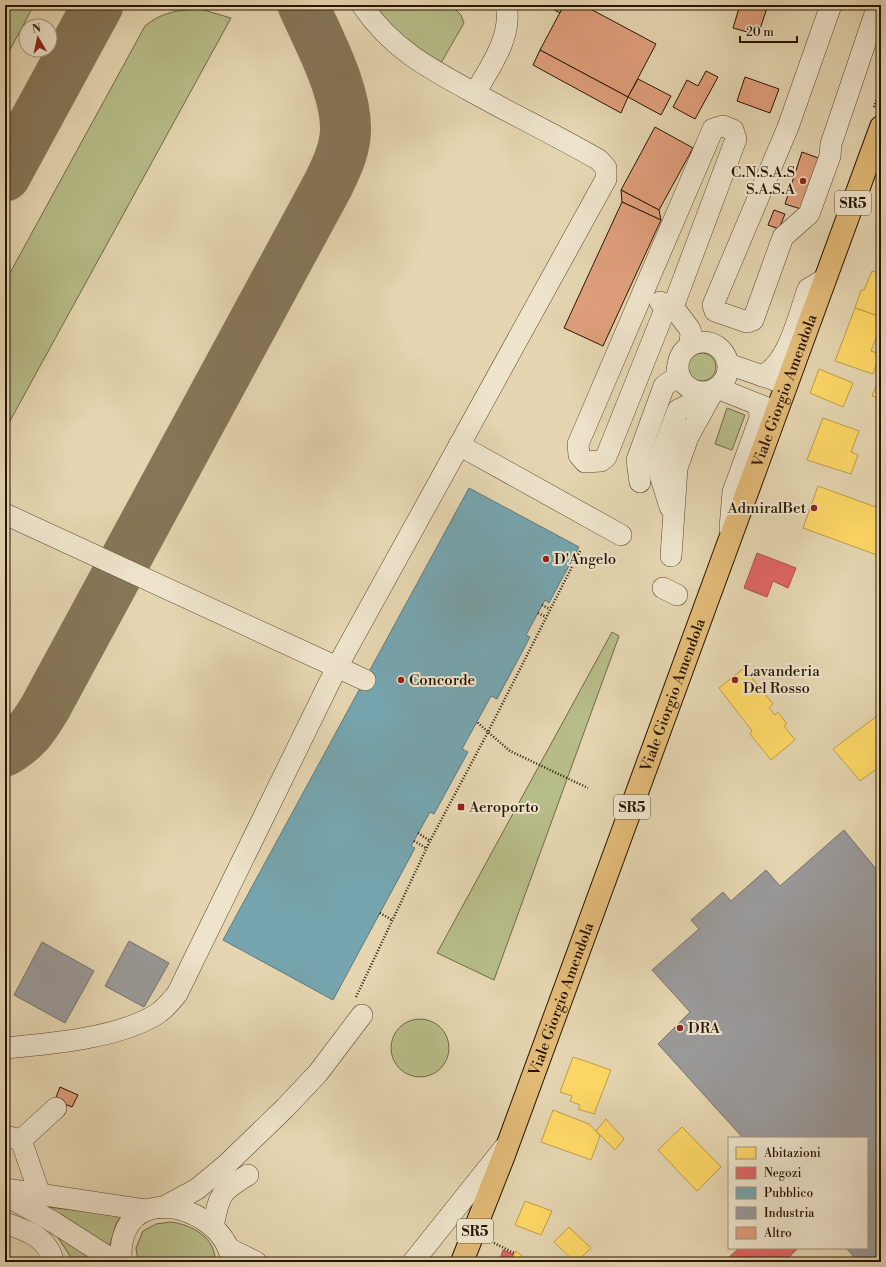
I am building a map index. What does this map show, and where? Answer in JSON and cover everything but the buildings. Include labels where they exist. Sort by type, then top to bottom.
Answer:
[{"type":"main road","name":"Viale Giorgio Amendola","points":[[462,1262],[508,1142],[728,544],[768,409],[787,384],[881,127]]},
{"type":"street","points":[[5,1048],[40,1045],[124,1030],[158,1013],[177,994],[337,667],[606,178],[606,168],[598,160],[427,67],[386,36],[374,23],[362,5]]},
{"type":"street","points":[[475,94],[499,51],[509,17],[506,5]]},
{"type":"street","points":[[831,5],[788,127],[713,305],[715,311],[747,322],[753,320],[783,237],[809,214],[830,156],[831,144],[878,5]]},
{"type":"street","points":[[724,126],[733,130],[736,139],[673,307],[664,312],[606,457],[601,461],[585,462],[579,455],[578,444],[643,296],[713,129],[724,126]]},
{"type":"street","points":[[762,376],[770,372],[786,351],[808,289],[825,279]]},
{"type":"street","points":[[643,296],[673,307],[691,333],[690,344]]},
{"type":"street","points":[[671,556],[674,522],[666,465],[684,418],[725,379],[728,364],[723,351],[711,343],[704,341],[690,344],[680,355],[640,482],[637,460],[673,377]]},
{"type":"street","points":[[728,364],[787,384]]},
{"type":"street","points":[[673,377],[679,377],[690,389],[768,409]]},
{"type":"street","points":[[459,445],[621,535]]},
{"type":"street","points":[[5,514],[365,680]]},
{"type":"street","points":[[122,1262],[120,1253],[127,1226],[153,1209],[197,1189],[226,1165],[285,1108],[318,1073],[358,1007]]},
{"type":"street","points":[[40,1194],[13,1138],[56,1108]]},
{"type":"street","points":[[413,1262],[508,1142]]},
{"type":"street","points":[[213,1227],[218,1202],[226,1188],[248,1176]]},
{"type":"street","points":[[5,1189],[153,1209],[178,1209],[194,1215],[213,1227],[230,1255],[256,1262]]},
{"type":"street","points":[[5,1195],[55,1223],[116,1262]]},
{"type":"street","points":[[5,1223],[31,1232],[52,1252],[53,1262]]},
{"type":"path","points":[[358,1007],[392,920],[426,848],[488,732],[580,551]]},
{"type":"path","points":[[542,605],[550,609]]},
{"type":"path","points":[[538,613],[546,617]]},
{"type":"path","points":[[476,722],[510,751],[588,788]]},
{"type":"path","points":[[418,833],[430,841]]},
{"type":"path","points":[[414,841],[426,848]]},
{"type":"path","points":[[380,913],[392,920]]},
{"type":"path","points":[[494,1243],[514,1253]]},
{"type":"green space","points":[[5,5],[34,5],[27,18],[18,18],[18,35],[5,59]]},
{"type":"green space","points":[[364,5],[451,5],[461,15],[464,23],[437,70]]},
{"type":"green space","points":[[200,9],[231,18],[5,430],[5,282],[145,26],[151,21],[164,15],[185,10]]},
{"type":"green space","points":[[702,353],[712,357],[716,367],[712,377],[702,381],[692,377],[688,367],[692,357]]},
{"type":"green space","points":[[727,408],[745,415],[732,450],[715,444]]},
{"type":"green space","points":[[612,632],[619,636],[494,980],[437,953]]},
{"type":"green space","points":[[420,1019],[431,1021],[441,1027],[447,1037],[449,1048],[447,1059],[441,1069],[431,1075],[420,1077],[409,1075],[399,1069],[393,1059],[391,1048],[393,1037],[399,1027],[409,1021]]},
{"type":"green space","points":[[5,1203],[109,1262],[74,1262],[57,1236],[16,1211],[5,1207]]},
{"type":"green space","points":[[36,1206],[122,1215],[116,1224],[109,1248]]},
{"type":"green space","points":[[171,1222],[187,1226],[202,1234],[212,1246],[215,1262],[138,1262],[136,1248],[143,1231],[156,1224]]},
{"type":"taxiway","points":[[5,176],[98,5]]},
{"type":"taxiway","points":[[5,751],[18,742],[28,732],[45,708],[329,183],[339,161],[345,137],[343,105],[325,52],[303,5]]},
{"type":"place","name":"C.N.S.A.S S.A.S.A","points":[[803,181]]},
{"type":"place","name":"AdmiralBet","points":[[814,508]]},
{"type":"place","name":"D'Angelo","points":[[546,559]]},
{"type":"place","name":"Concorde","points":[[401,680]]},
{"type":"place","name":"Lavanderia Del Rosso","points":[[735,680]]},
{"type":"place","name":"Aeroporto","points":[[461,807]]},
{"type":"place","name":"DRA","points":[[680,1028]]}]
